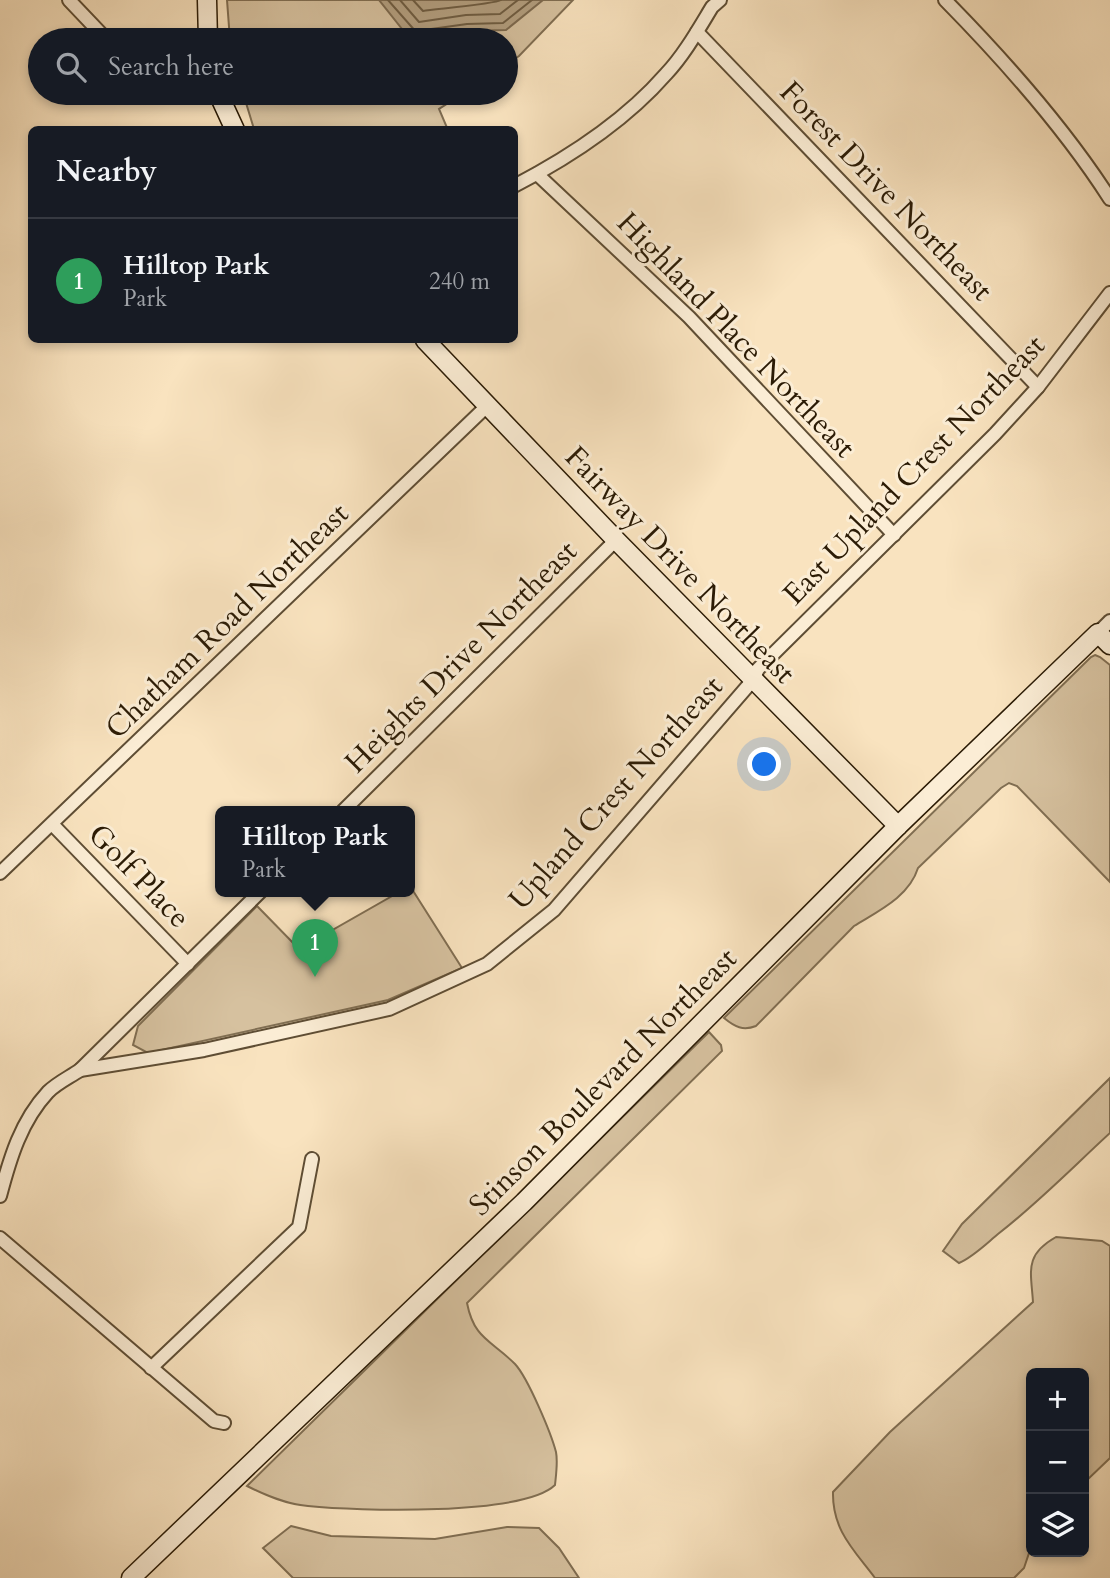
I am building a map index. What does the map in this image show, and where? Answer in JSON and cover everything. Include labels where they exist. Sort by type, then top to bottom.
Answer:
[{"type":"street","points":[[69,0],[96,28]]},
{"type":"street","points":[[206,0],[207,28]]},
{"type":"street","points":[[518,184],[610,128],[667,74],[712,7],[720,0]]},
{"type":"street","points":[[945,0],[979,35],[1082,155],[1110,199]]},
{"type":"street","name":"Forest Drive Northeast","points":[[697,32],[1038,387]]},
{"type":"street","points":[[224,105],[233,126]]},
{"type":"street","name":"Highland Place Northeast","points":[[537,174],[689,317],[894,535]]},
{"type":"street","name":"East Upland Crest Northeast","points":[[753,680],[758,669],[1038,387],[1110,293]]},
{"type":"street","name":"Fairway Drive Northeast","points":[[428,343],[616,540],[898,826]]},
{"type":"street","name":"Chatham Road Northeast","points":[[0,873],[488,405]]},
{"type":"street","name":"Heights Drive Northeast","points":[[348,806],[616,540]]},
{"type":"street","name":"Stinson Boulevard Northeast","points":[[131,1578],[524,1202],[898,826],[1106,633]]},
{"type":"street","name":"Upland Crest Northeast","points":[[80,1070],[204,1050],[389,1009],[487,964],[554,910],[753,680]]},
{"type":"street","name":"Golf Place","points":[[52,824],[188,964]]},
{"type":"street","points":[[0,1195],[23,1127],[49,1091],[80,1070],[255,897]]},
{"type":"street","points":[[151,1368],[299,1227],[312,1159]]},
{"type":"street","points":[[0,1238],[214,1421],[224,1423]]},
{"type":"shaded area","points":[[227,0],[573,0],[518,57],[518,28],[229,28]]},
{"type":"shaded area","points":[[247,105],[445,105],[439,109],[446,126],[253,126]]},
{"type":"shaded area","points":[[1095,655],[1110,665],[1110,882],[1017,786],[1009,783],[918,868],[908,887],[900,895],[854,926],[756,1026],[739,1027],[724,1018],[1091,657]]},
{"type":"shaded area","points":[[415,894],[462,968],[388,1000],[148,1053],[133,1045],[138,1026],[257,906],[299,949],[390,897],[415,897]]},
{"type":"shaded area","points":[[709,1032],[721,1045],[722,1051],[467,1303],[479,1332],[515,1364],[532,1393],[556,1452],[555,1485],[537,1495],[510,1502],[475,1507],[399,1510],[300,1505],[277,1499],[247,1486]]},
{"type":"shaded area","points":[[1110,1078],[1110,1133],[974,1254],[959,1263],[943,1251],[962,1224]]},
{"type":"shaded area","points":[[1056,1237],[1102,1241],[1110,1246],[1110,1458],[1089,1478],[1089,1368],[1026,1368],[1028,1557],[1024,1568],[1014,1578],[875,1578],[840,1529],[833,1492],[890,1432],[1033,1302],[1032,1265],[1034,1257]]},
{"type":"shaded area","points":[[291,1526],[331,1536],[435,1539],[507,1527],[539,1528],[559,1548],[579,1578],[293,1578],[263,1548]]},
{"type":"water","points":[[379,0],[543,0],[508,28],[401,28]]},
{"type":"place","name":"Hilltop Park","points":[[315,977]]}]
